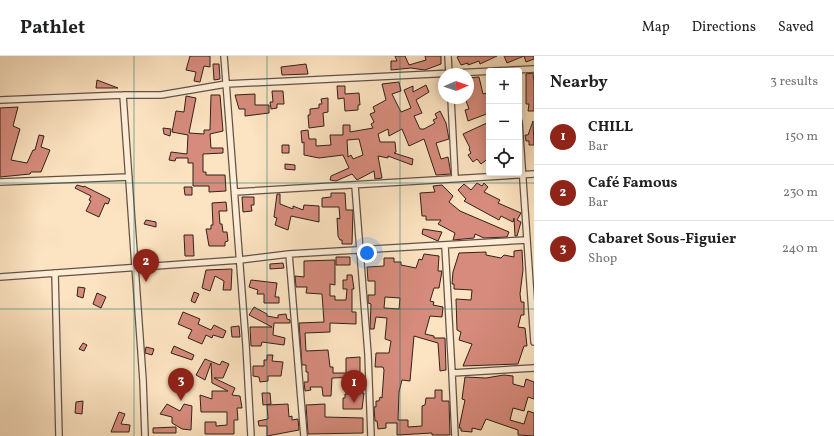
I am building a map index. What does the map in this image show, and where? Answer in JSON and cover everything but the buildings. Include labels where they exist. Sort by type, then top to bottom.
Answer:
[{"type":"street","points":[[224,56],[240,260],[251,436]]},
{"type":"street","points":[[448,56],[449,68]]},
{"type":"street","points":[[522,70],[534,68]]},
{"type":"street","points":[[474,72],[486,72]]},
{"type":"street","points":[[0,100],[161,95],[226,84],[438,74]]},
{"type":"street","points":[[123,95],[136,267],[145,436]]},
{"type":"street","points":[[451,104],[454,178]]},
{"type":"street","points":[[520,140],[534,342]]},
{"type":"street","points":[[235,192],[355,186],[454,178],[534,174]]},
{"type":"street","points":[[0,182],[129,177]]},
{"type":"street","points":[[355,186],[368,354],[371,436]]},
{"type":"street","points":[[0,276],[240,260],[289,254],[527,240]]},
{"type":"street","points":[[444,246],[455,436]]},
{"type":"street","points":[[289,254],[304,436]]},
{"type":"street","points":[[55,273],[59,436]]},
{"type":"street","points":[[452,373],[534,368]]},
{"type":"place","name":"Café Famous","points":[[146,282]]},
{"type":"place","name":"Cabaret Sous-Figuier","points":[[181,401]]},
{"type":"place","name":"CHILL","points":[[354,403]]}]
